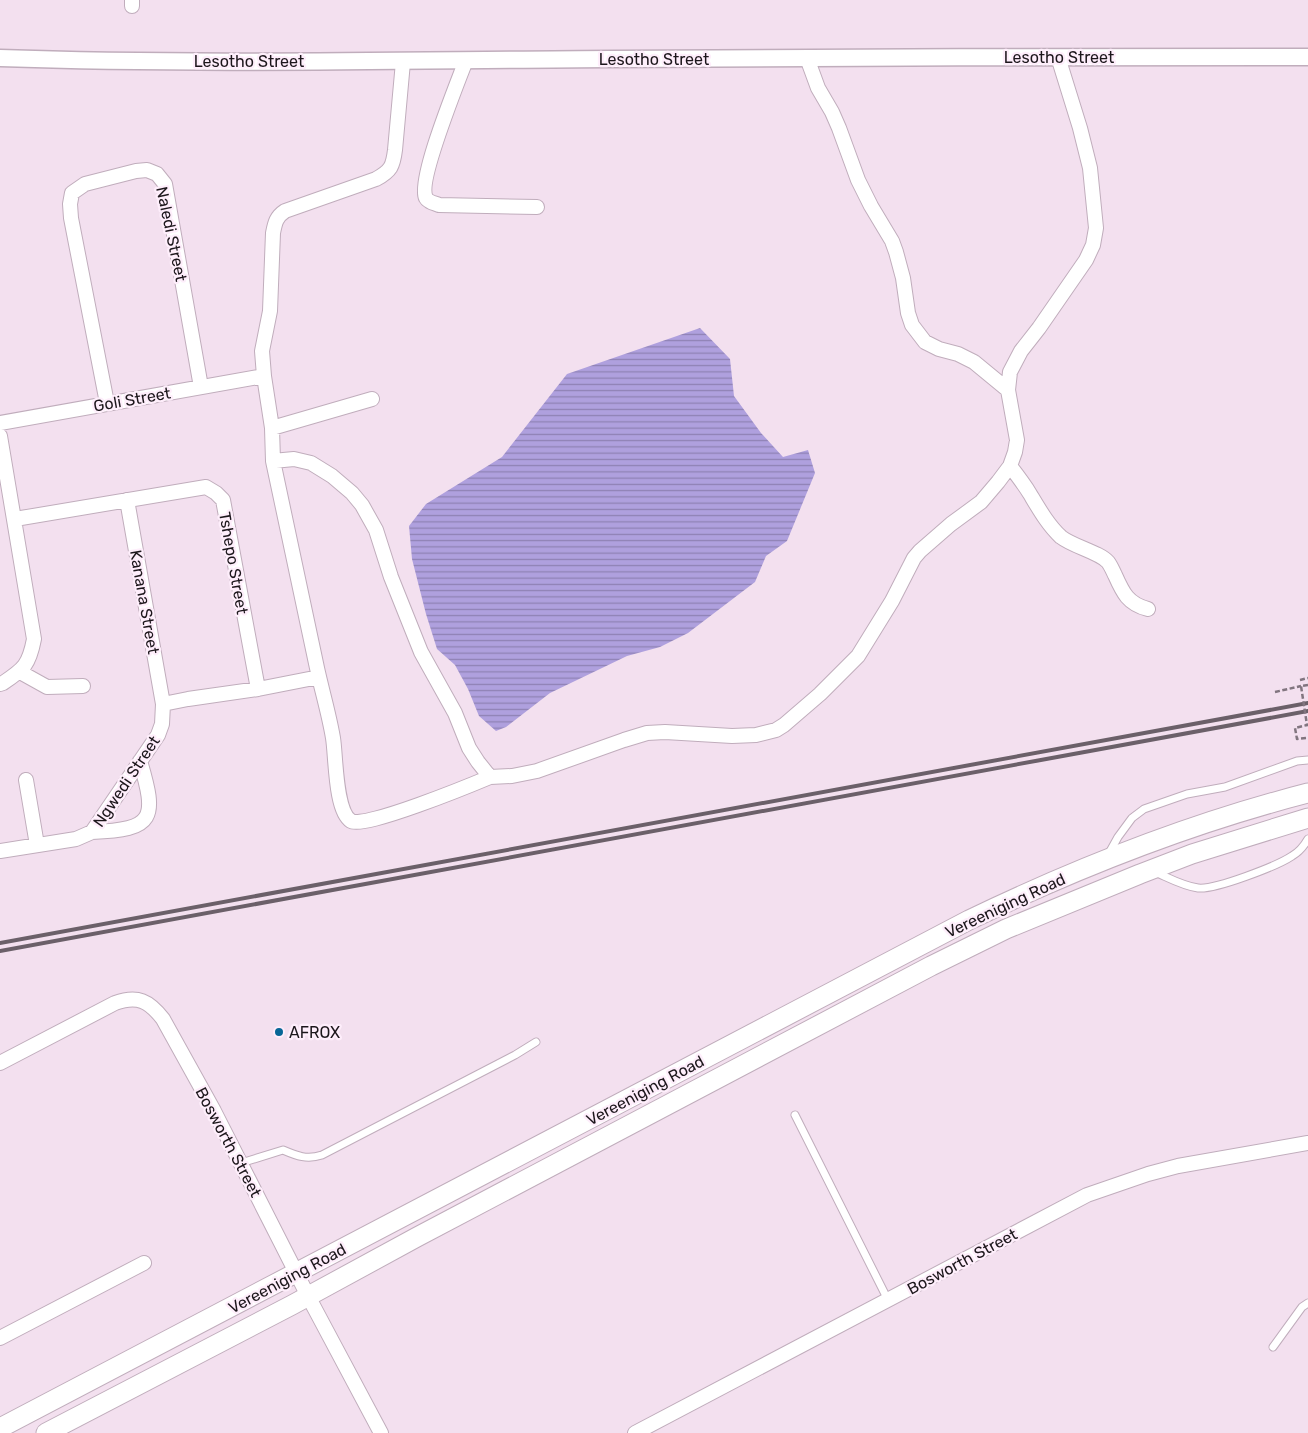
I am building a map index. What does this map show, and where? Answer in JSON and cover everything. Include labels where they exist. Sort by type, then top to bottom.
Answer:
[{"type":"main road","name":"Vereeniging Road","points":[[0,1428],[200,1325],[969,920],[1074,873],[1190,829],[1308,793]]},
{"type":"main road","name":"Vereeniging Road","points":[[46,1433],[931,966],[1006,929],[1150,870],[1308,818]]},
{"type":"street","name":"Lesotho Street","points":[[0,58],[403,62],[466,60],[1308,56]]},
{"type":"street","points":[[807,58],[818,88],[839,128],[858,180],[892,241],[903,278],[908,314],[912,325],[925,342],[974,362],[1008,390]]},
{"type":"street","points":[[403,62],[395,150],[393,164],[390,169],[376,179],[285,211],[276,221],[273,233],[270,311],[262,351],[272,428],[273,461],[319,677],[330,719],[340,804],[351,822],[358,823],[400,812],[490,777],[512,776],[537,771],[624,740],[647,734],[665,732],[732,736],[756,735],[776,730],[820,694],[858,656],[892,602],[914,558],[952,524],[981,502],[1010,466],[1017,440],[1008,390],[1010,372],[1016,360],[1086,260],[1093,245],[1096,228],[1090,168],[1080,128],[1058,58]]},
{"type":"street","points":[[466,60],[434,148],[426,179],[425,197],[428,201],[439,205],[537,207]]},
{"type":"street","name":"Naledi Street","points":[[107,403],[71,218],[70,204],[72,193],[84,184],[136,171],[147,170],[157,174],[165,184],[201,387]]},
{"type":"street","name":"Goli Street","points":[[0,422],[264,376]]},
{"type":"street","points":[[272,428],[372,399]]},
{"type":"street","points":[[0,436],[34,639],[30,657],[20,672],[0,684]]},
{"type":"street","points":[[273,461],[294,459],[311,463],[332,476],[352,493],[362,505],[376,530],[391,577],[421,652],[455,713],[469,748],[490,777]]},
{"type":"street","points":[[1010,466],[1053,529],[1063,538],[1082,549],[1102,556],[1107,560],[1129,600],[1138,607],[1148,609]]},
{"type":"street","name":"Tshepo Street","points":[[15,519],[206,487],[216,493],[223,500],[258,690]]},
{"type":"street","name":"Kanana Street","points":[[127,500],[163,704]]},
{"type":"street","points":[[20,672],[47,687],[83,686]]},
{"type":"street","points":[[163,704],[258,690],[319,677]]},
{"type":"street","name":"Ngwedi Street","points":[[0,851],[76,839],[92,832],[158,735],[162,724],[163,704]]},
{"type":"street","points":[[92,832],[126,830],[144,820],[150,805],[148,789],[140,761]]},
{"type":"street","points":[[26,780],[37,845]]},
{"type":"street","name":"Bosworth Street","points":[[0,1063],[107,1006],[124,1000],[135,999],[145,1002],[155,1009],[214,1111],[378,1432]]},
{"type":"street","name":"Bosworth Street","points":[[635,1433],[652,1429],[888,1300],[1087,1195],[1116,1184],[1178,1166],[1308,1143]]},
{"type":"street","points":[[0,1338],[144,1263]]},
{"type":"lane","points":[[1104,862],[1118,837],[1132,818],[1144,809],[1187,794],[1225,787],[1297,762],[1308,760]]},
{"type":"lane","points":[[1150,870],[1180,883],[1199,888],[1212,886],[1248,875],[1283,861],[1302,848],[1308,839]]},
{"type":"lane","points":[[241,1163],[284,1150],[302,1157],[314,1158],[322,1155],[515,1055],[536,1042]]},
{"type":"lane","points":[[795,1115],[888,1300]]},
{"type":"lane","points":[[1272,1347],[1302,1307],[1308,1303]]},
{"type":"path","points":[[1300,680],[1308,678]]},
{"type":"path","points":[[1275,692],[1308,685]]},
{"type":"path","points":[[1302,686],[1307,725],[1295,728],[1296,739],[1306,738]]},
{"type":"shaded area","points":[[700,328],[730,359],[734,396],[761,433],[783,457],[808,450],[815,473],[787,541],[766,556],[755,582],[688,633],[660,647],[627,656],[550,693],[506,727],[496,731],[479,716],[468,689],[455,665],[437,649],[412,559],[409,526],[426,504],[502,457],[567,374]]},
{"type":"railway","points":[[0,943],[1308,703]]},
{"type":"railway","points":[[0,951],[1308,711]]},
{"type":"place","name":"AFROX","points":[[279,1032]]}]
